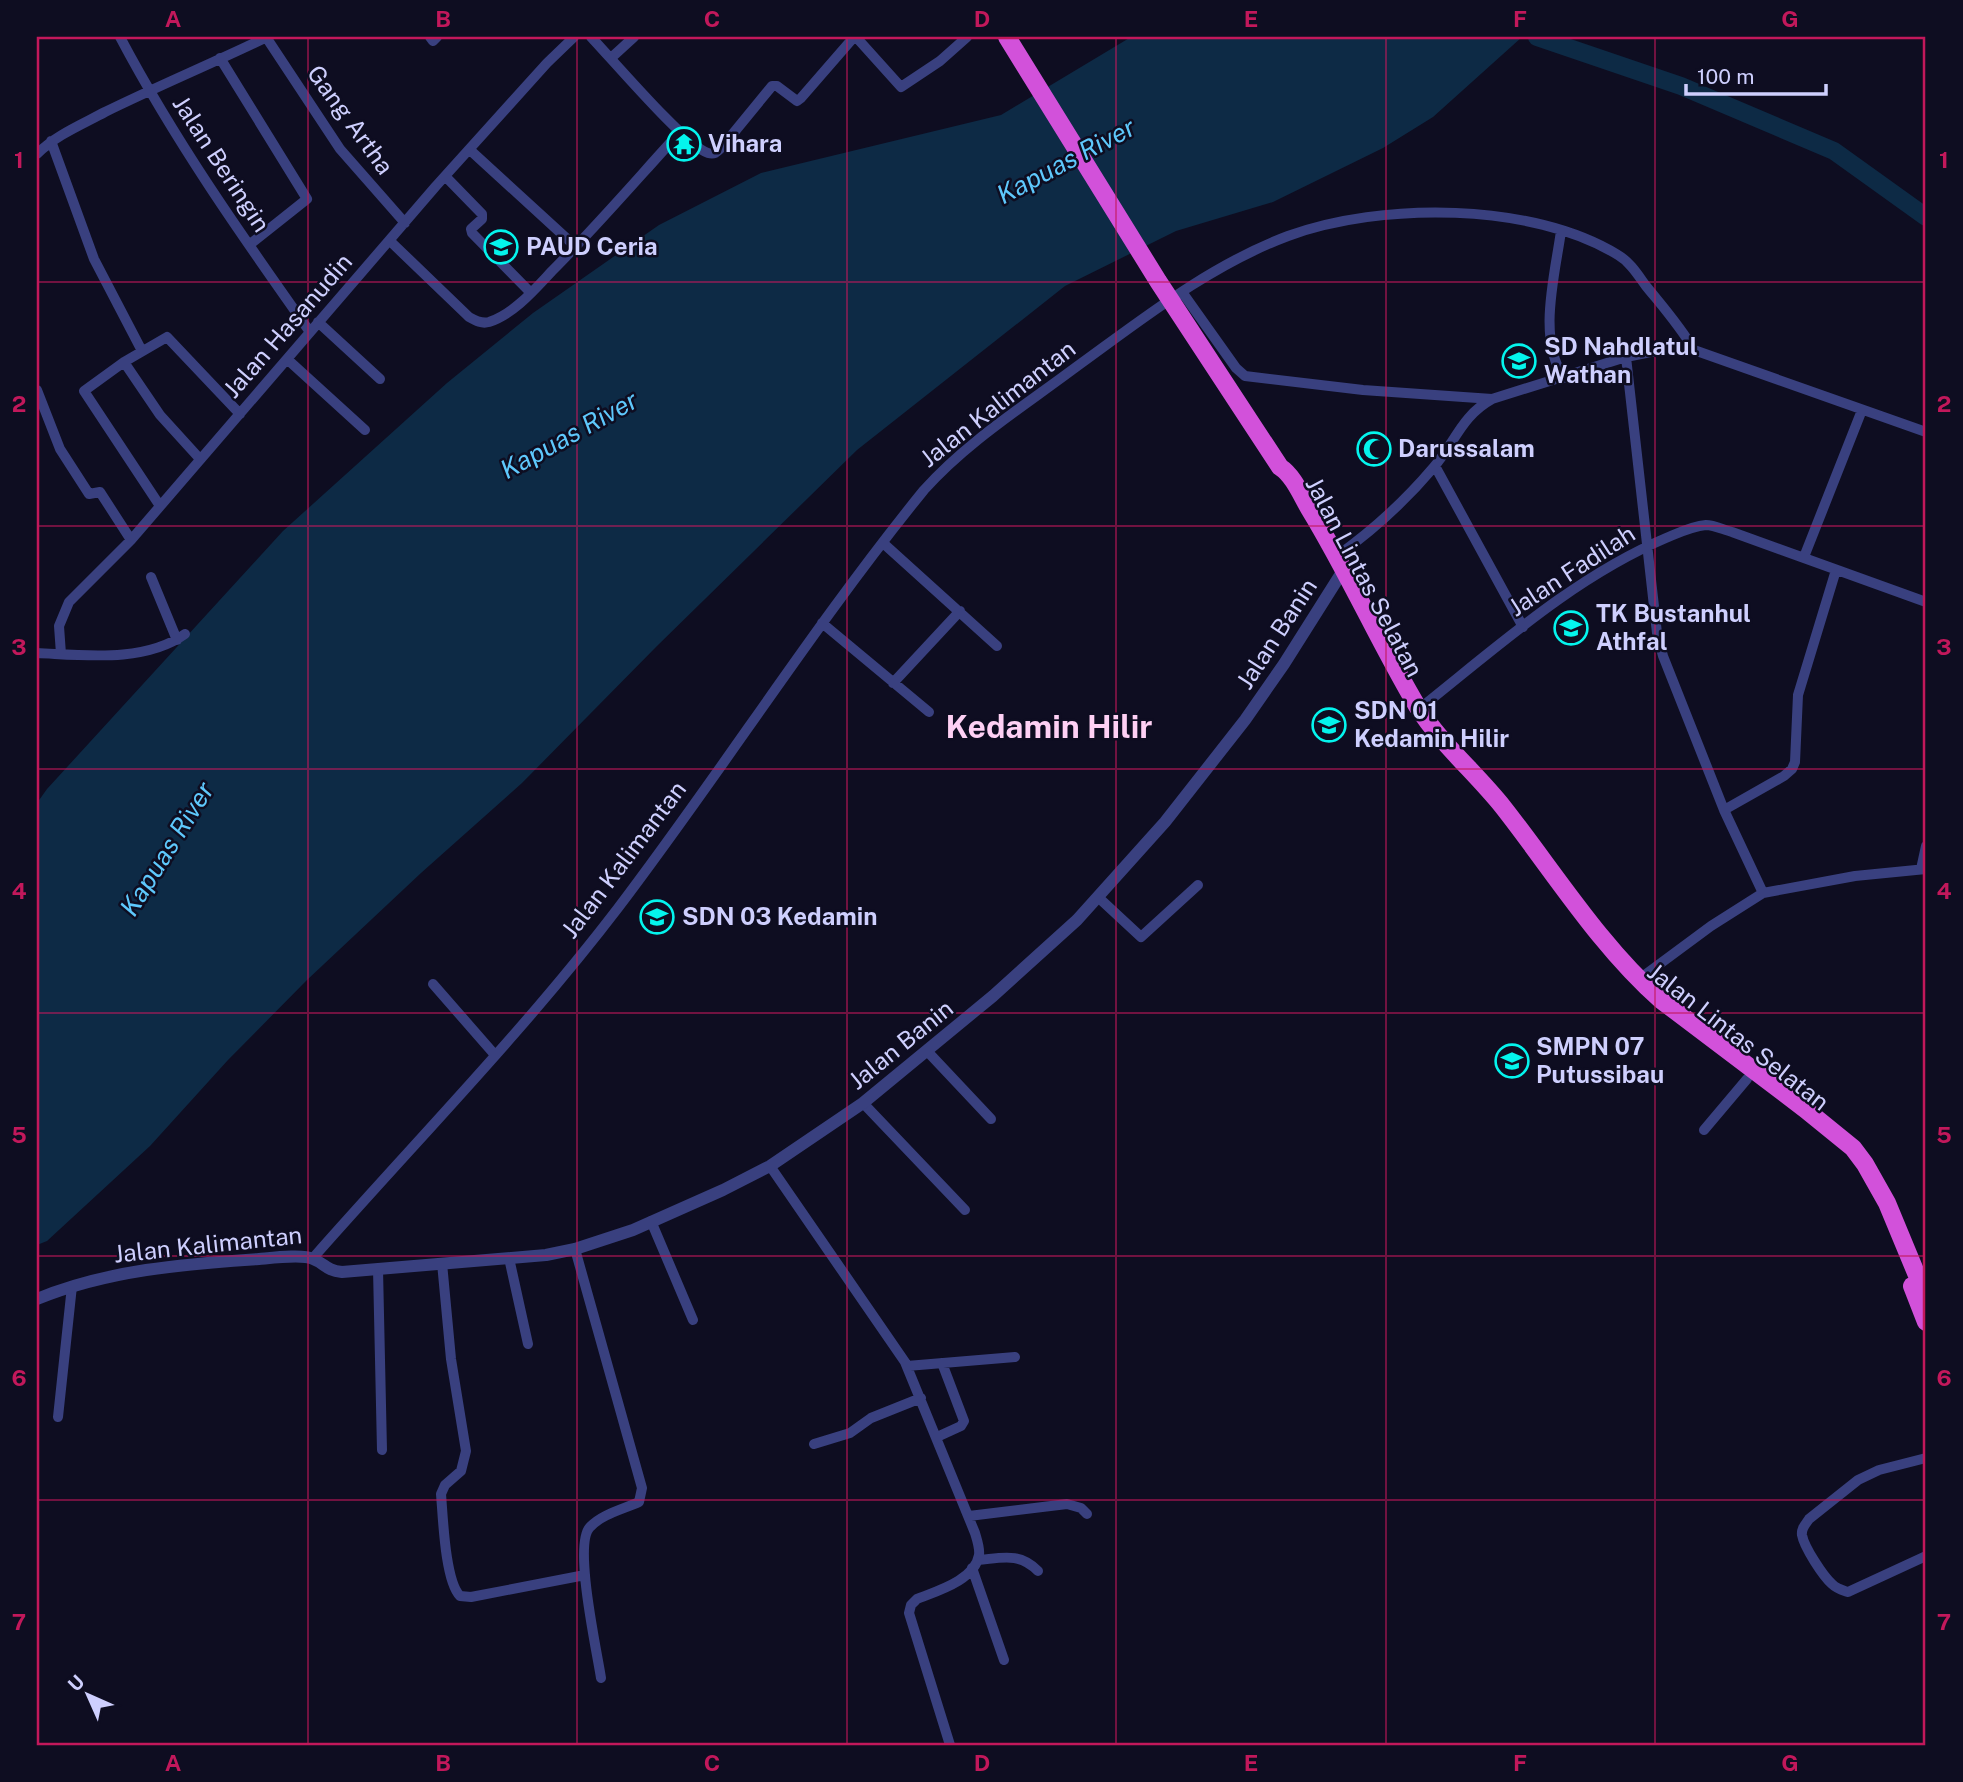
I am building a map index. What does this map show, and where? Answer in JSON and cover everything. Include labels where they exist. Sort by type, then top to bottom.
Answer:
[{"type":"highway","name":"Jalan Lintas Selatan","points":[[1007,37],[1158,281],[1176,296],[1280,467],[1280,474],[1335,559],[1419,709],[1638,980],[1747,1079],[1829,1139],[1856,1168],[1877,1205],[1926,1322]]},
{"type":"highway","name":"Jalan Lintas Selatan","points":[[1335,559],[1412,717],[1516,831],[1620,973],[1656,1007],[1805,1109],[1853,1148],[1887,1203],[1926,1297]]},
{"type":"street","points":[[37,154],[51,142],[148,90],[120,37]]},
{"type":"street","name":"Jalan Beringin","points":[[266,37],[148,90],[209,188],[310,332]]},
{"type":"street","name":"Gang Artha","points":[[266,37],[341,149],[405,223]]},
{"type":"street","points":[[430,37],[433,41],[437,37]]},
{"type":"street","name":"Jalan Hasanudin","points":[[61,654],[59,626],[69,602],[131,540],[445,176],[547,63],[574,37]]},
{"type":"street","points":[[591,37],[681,131],[703,151],[715,153],[730,138],[767,89],[777,86],[797,101],[855,37],[901,86],[940,61],[967,37]]},
{"type":"street","points":[[611,58],[634,37]]},
{"type":"street","points":[[220,58],[307,199],[249,245]]},
{"type":"street","points":[[390,241],[475,321],[488,323],[503,316],[531,292],[576,247],[681,131]]},
{"type":"street","points":[[51,142],[94,259],[142,351]]},
{"type":"street","points":[[470,150],[576,247]]},
{"type":"street","points":[[445,176],[482,214],[482,219],[471,229],[472,233],[531,292]]},
{"type":"street","name":"Jalan Kalimantan","points":[[37,1299],[110,1276],[187,1265],[275,1258],[313,1258],[536,1009],[617,908],[822,623],[883,542],[946,466],[1009,416],[1176,296],[1225,266],[1288,236],[1349,220],[1383,215],[1473,215],[1536,222],[1595,243],[1620,256],[1673,317],[1694,350]]},
{"type":"street","points":[[1561,230],[1551,301],[1550,343],[1556,366],[1564,378]]},
{"type":"street","points":[[1176,296],[1245,376],[1363,390],[1492,399]]},
{"type":"street","points":[[318,322],[380,379]]},
{"type":"street","points":[[160,506],[84,391],[124,362],[167,337],[240,414]]},
{"type":"street","name":"Jalan Banin","points":[[313,1258],[330,1271],[342,1272],[509,1258],[575,1249],[651,1221],[770,1166],[863,1103],[928,1051],[1045,950],[1099,898],[1165,822],[1245,720],[1335,559],[1417,487],[1476,408],[1492,399],[1626,357],[1666,349],[1694,350]]},
{"type":"street","points":[[1694,350],[1926,432]]},
{"type":"street","points":[[1626,357],[1657,633],[1663,656],[1724,810],[1763,893]]},
{"type":"street","points":[[287,359],[365,430]]},
{"type":"street","points":[[124,362],[160,415],[200,459]]},
{"type":"street","points":[[37,390],[69,466],[89,494],[100,492],[131,540]]},
{"type":"street","points":[[1804,557],[1862,410]]},
{"type":"street","points":[[1435,466],[1524,627]]},
{"type":"street","name":"Jalan Fadilah","points":[[1419,709],[1524,627],[1605,569],[1647,546],[1689,529],[1707,525],[1926,602]]},
{"type":"street","points":[[883,542],[997,646]]},
{"type":"street","points":[[1724,810],[1792,769],[1797,743],[1798,695],[1836,570]]},
{"type":"street","points":[[37,653],[118,654],[150,649],[181,637],[151,577]]},
{"type":"street","points":[[893,682],[960,611]]},
{"type":"street","points":[[822,623],[929,712]]},
{"type":"street","points":[[1638,980],[1711,926],[1763,893],[1855,876],[1924,869],[1926,846]]},
{"type":"street","points":[[1099,898],[1138,936],[1144,937],[1198,885]]},
{"type":"street","points":[[433,985],[495,1055]]},
{"type":"street","points":[[928,1051],[991,1119]]},
{"type":"street","points":[[1704,1130],[1747,1079]]},
{"type":"street","points":[[863,1103],[965,1210]]},
{"type":"street","points":[[770,1166],[889,1336],[907,1366],[969,1516],[980,1551],[975,1564],[962,1578],[917,1599],[911,1605],[909,1613],[950,1745]]},
{"type":"street","points":[[651,1221],[693,1320]]},
{"type":"street","points":[[575,1249],[642,1494],[639,1502],[591,1526],[583,1540],[585,1575],[601,1678]]},
{"type":"street","points":[[509,1258],[528,1344]]},
{"type":"street","points":[[442,1263],[451,1359],[466,1451],[461,1471],[444,1485],[441,1494],[449,1574],[454,1590],[460,1596],[471,1597],[585,1575]]},
{"type":"street","points":[[378,1269],[382,1450]]},
{"type":"street","points":[[58,1417],[72,1286]]},
{"type":"street","points":[[907,1366],[1015,1357]]},
{"type":"street","points":[[937,1437],[961,1426],[964,1421],[942,1363]]},
{"type":"street","points":[[814,1444],[850,1433],[871,1418],[921,1398]]},
{"type":"street","points":[[1926,1458],[1879,1469],[1858,1480],[1809,1519],[1802,1534],[1831,1584],[1848,1592],[1926,1556]]},
{"type":"street","points":[[969,1516],[1067,1504],[1081,1508],[1087,1514]]},
{"type":"street","points":[[975,1564],[1016,1557],[1030,1563],[1038,1571]]},
{"type":"street","points":[[975,1564],[1003,1660]]},
{"type":"water","name":"Kapuas River","points":[[1131,37],[1522,37],[1433,117],[1383,148],[1273,202],[1176,231],[1065,286],[857,450],[522,783],[307,980],[228,1060],[150,1146],[47,1241],[37,1245],[37,803],[47,789],[283,531],[447,383],[533,313],[659,225],[761,173],[1001,115]]},
{"type":"waterway","points":[[1537,37],[1681,86],[1834,151],[1926,217]]},
{"type":"place","name":"Vihara","points":[[684,144]]},
{"type":"place","name":"PAUD Ceria","points":[[501,247]]},
{"type":"place","name":"SD Nahdlatul Wathan","points":[[1519,361]]},
{"type":"place","name":"Darussalam","points":[[1374,449]]},
{"type":"place","name":"TK Bustanhul Athfal","points":[[1571,628]]},
{"type":"place","name":"SDN 01 Kedamin Hilir","points":[[1329,725]]},
{"type":"place","name":"SDN 03 Kedamin","points":[[657,917]]},
{"type":"place","name":"SMPN 07 Putussibau","points":[[1512,1061]]},
{"type":"district","name":"Kedamin Hilir","points":[[1049,727]]}]
